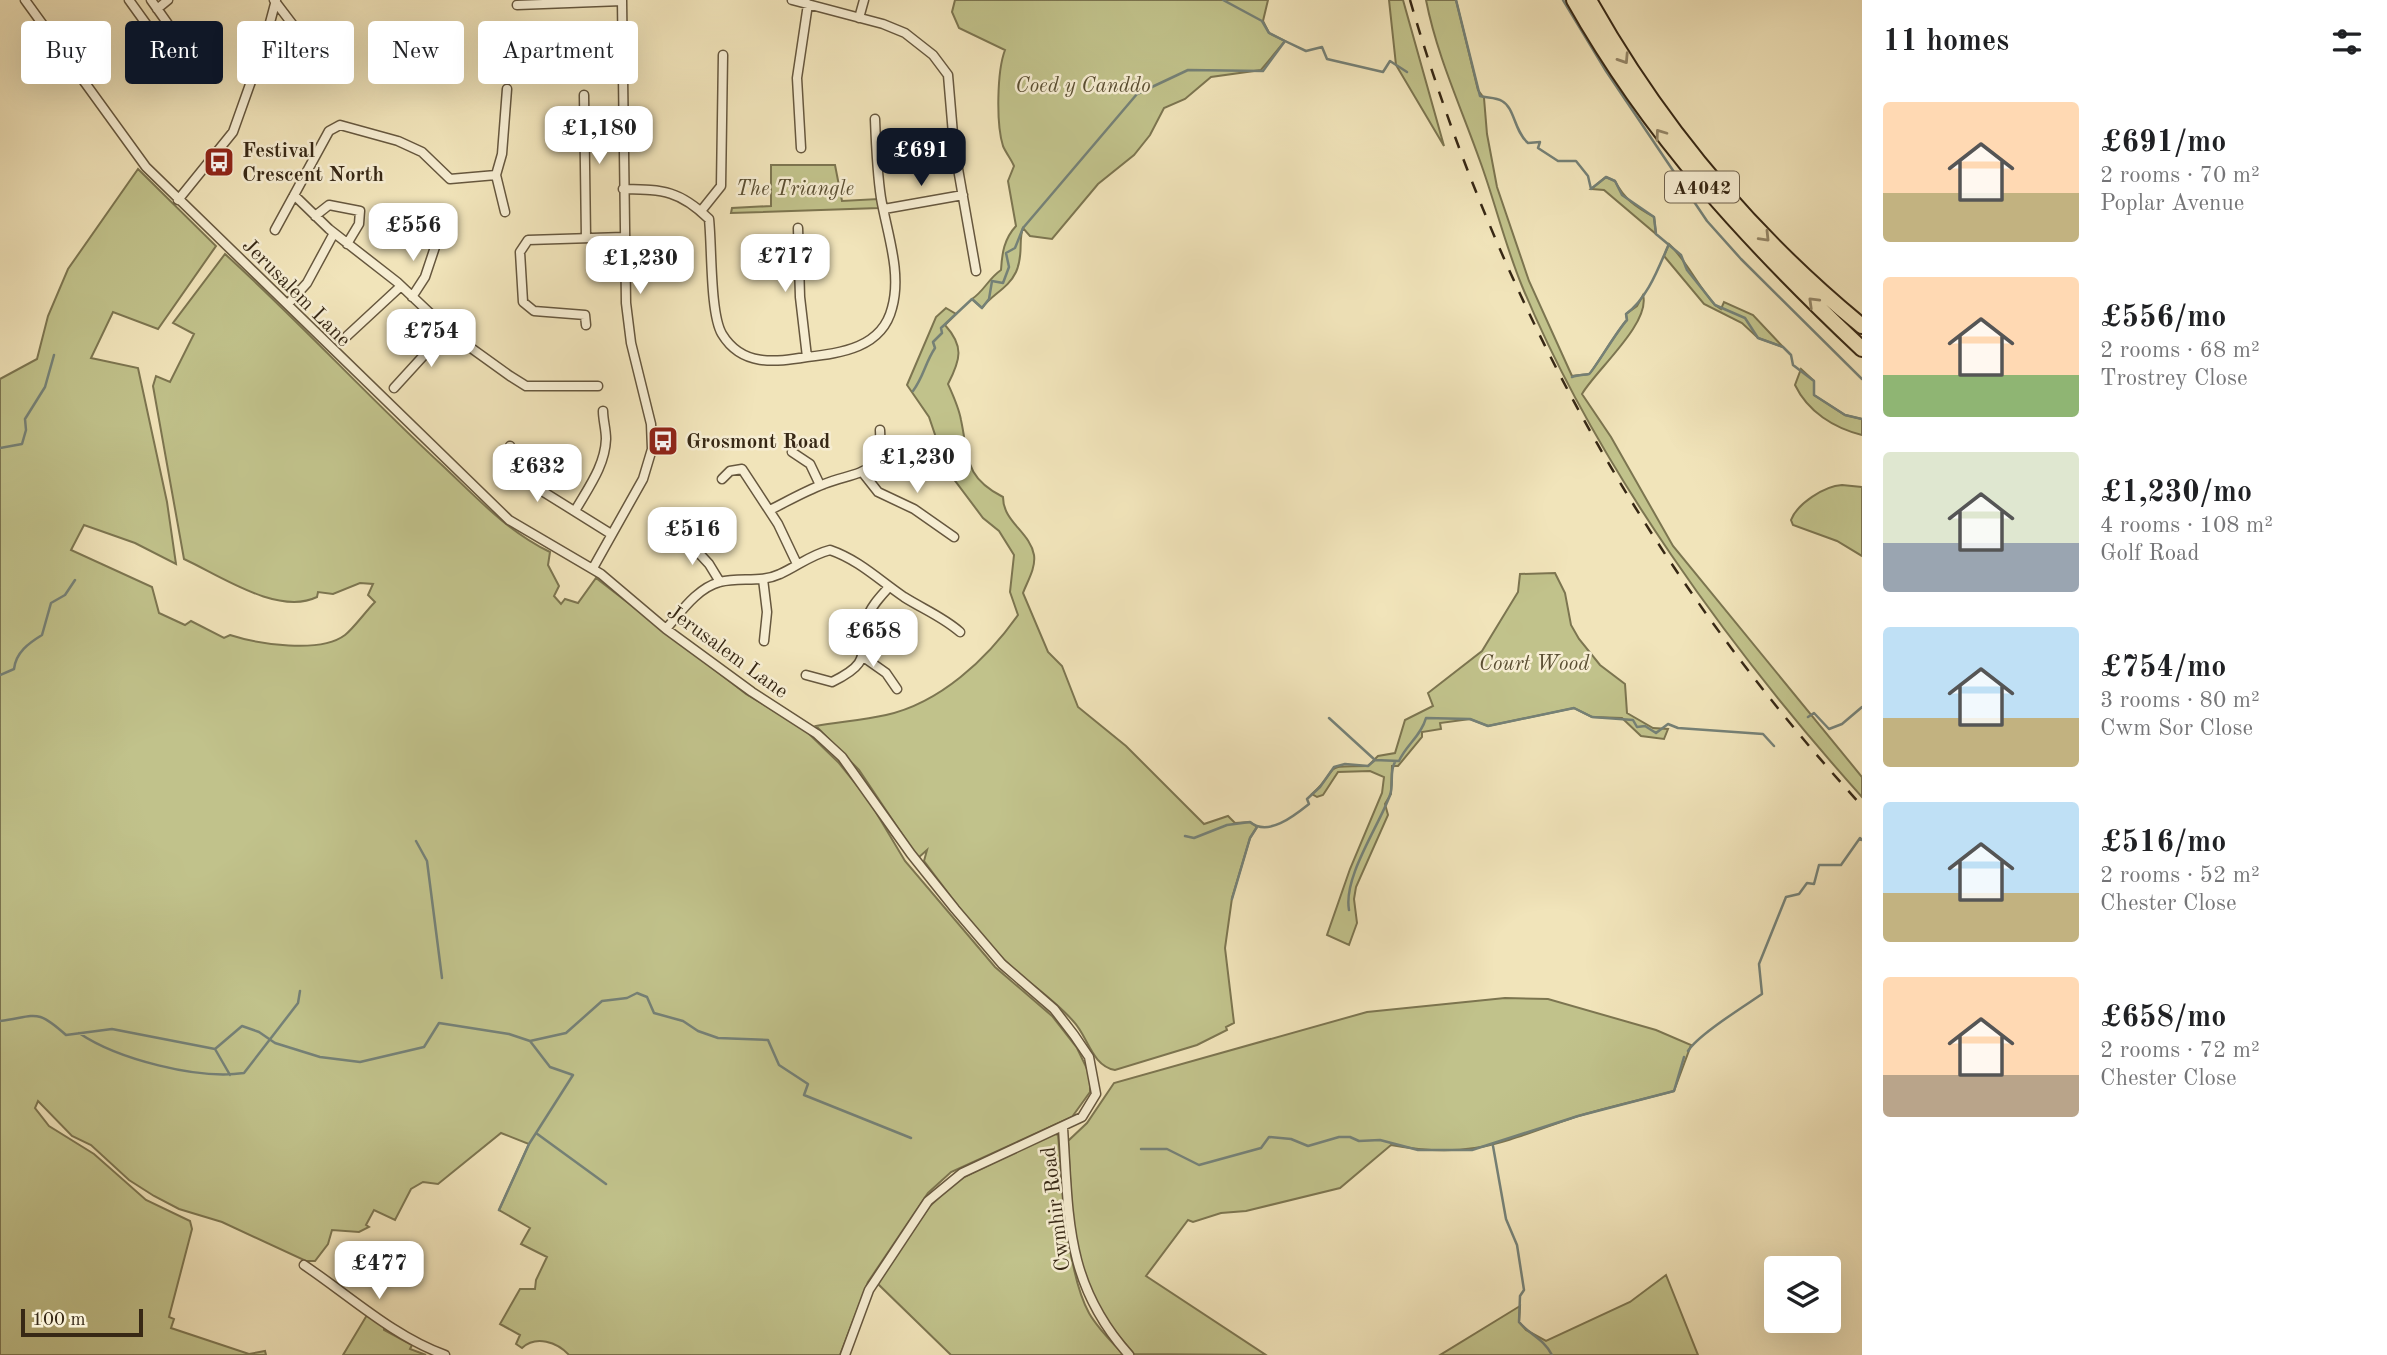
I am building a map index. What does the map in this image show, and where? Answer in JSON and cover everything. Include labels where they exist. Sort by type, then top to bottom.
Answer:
[{"type":"highway","name":"A4042","points":[[1574,0],[1621,78],[1695,178],[1764,254],[1862,349]]},
{"type":"highway","name":"A4042","points":[[1588,0],[1633,74],[1699,162],[1779,251],[1862,326]]},
{"type":"street","name":"Jerusalem Lane","points":[[25,0],[146,167],[288,304],[343,362],[509,520],[593,568],[666,628],[752,692],[817,734],[842,757],[911,854],[963,918],[1002,964],[1054,1009],[1089,1057],[1096,1094],[1082,1117],[1063,1128]]},
{"type":"street","points":[[129,0],[170,57],[181,55],[185,48],[151,0]]},
{"type":"street","points":[[157,9],[168,0]]},
{"type":"street","points":[[517,5],[622,0],[626,303],[631,343],[651,424],[652,449],[643,479],[593,568]]},
{"type":"street","points":[[792,0],[905,33],[933,55],[948,75],[963,195],[976,271]]},
{"type":"street","points":[[859,18],[864,0]]},
{"type":"street","points":[[178,200],[233,132],[264,46],[275,1]]},
{"type":"street","points":[[275,1],[290,21]]},
{"type":"street","points":[[801,148],[797,78],[808,4]]},
{"type":"street","points":[[701,211],[721,186],[723,55]]},
{"type":"street","points":[[505,212],[496,175],[502,154],[507,89]]},
{"type":"street","points":[[584,95],[586,238]]},
{"type":"street","points":[[623,189],[662,190],[680,195],[709,219],[714,315],[722,335],[738,351],[754,360],[773,363],[854,349],[871,340],[883,326],[892,309],[895,289],[875,119]]},
{"type":"street","points":[[275,230],[329,131],[340,125],[398,141],[422,152],[450,179],[496,175]]},
{"type":"street","points":[[294,195],[334,233],[401,286],[447,330],[526,386],[598,386]]},
{"type":"street","points":[[884,209],[963,195]]},
{"type":"street","points":[[315,216],[329,205],[360,211],[359,224],[347,244]]},
{"type":"street","points":[[798,228],[800,297],[807,357]]},
{"type":"street","points":[[288,304],[307,284],[334,233]]},
{"type":"street","points":[[586,325],[585,315],[534,311],[523,302],[520,252],[528,240],[624,237]]},
{"type":"street","points":[[412,297],[425,277],[437,241]]},
{"type":"street","points":[[347,336],[401,286]]},
{"type":"street","points":[[394,388],[447,330]]},
{"type":"street","points":[[575,511],[596,475],[604,453],[606,436],[603,411]]},
{"type":"street","points":[[769,510],[820,485],[863,473],[872,465],[877,454],[880,430]]},
{"type":"street","points":[[510,446],[509,463],[518,476],[611,534]]},
{"type":"street","points":[[792,452],[810,464],[820,485]]},
{"type":"street","points":[[722,479],[730,471],[742,469],[769,510],[797,564]]},
{"type":"street","points":[[863,473],[878,492],[915,509],[954,537]]},
{"type":"street","points":[[683,536],[709,564],[720,582]]},
{"type":"street","points":[[666,628],[693,599],[720,582],[763,579],[797,564],[810,555],[830,550],[869,570],[889,587],[946,619],[960,632]]},
{"type":"street","points":[[763,579],[767,612],[764,641]]},
{"type":"street","points":[[806,675],[832,682],[847,674],[862,656],[867,619],[889,587]]},
{"type":"street","points":[[862,656],[886,673],[897,689]]},
{"type":"street","points":[[845,1355],[869,1290],[929,1201],[962,1173],[1034,1136],[1063,1128]]},
{"type":"street","name":"Cwmhir Road","points":[[1063,1128],[1070,1221],[1082,1282],[1101,1321],[1129,1355]]},
{"type":"street","points":[[304,1265],[362,1308],[445,1355]]},
{"type":"green space","name":"Coed y Canddo","points":[[955,0],[1268,0],[1263,21],[1269,33],[1285,41],[1261,70],[1211,77],[1185,99],[1164,108],[1150,135],[1134,155],[1098,184],[1052,239],[1030,236],[1023,228],[1016,272],[1009,283],[982,308],[972,299],[1001,270],[1004,246],[1016,226],[1008,181],[1014,166],[1003,146],[998,111],[1005,50],[959,28],[952,12]]},
{"type":"green space","points":[[1389,0],[1403,0],[1444,146],[1396,65]]},
{"type":"green space","points":[[1426,0],[1456,0],[1478,90],[1484,98],[1487,134],[1497,187],[1529,281],[1572,376],[1591,372],[1627,320],[1626,314],[1637,306],[1643,295],[1639,319],[1631,333],[1582,394],[1611,437],[1673,546],[1862,777],[1862,797],[1813,741],[1717,619],[1671,555],[1588,422],[1553,354],[1516,271],[1443,61]]},
{"type":"green space","name":"The Triangle","points":[[771,165],[835,165],[842,201],[878,199],[879,208],[731,213],[732,208],[771,206]]},
{"type":"green space","points":[[138,169],[216,246],[158,329],[113,312],[91,358],[138,368],[167,502],[176,564],[135,543],[84,525],[71,550],[152,587],[159,613],[185,625],[191,621],[224,638],[230,635],[289,646],[334,641],[352,629],[375,602],[368,595],[373,584],[360,583],[333,594],[318,592],[317,597],[302,601],[267,598],[184,559],[153,386],[156,376],[170,382],[194,334],[173,323],[225,254],[480,502],[534,544],[550,552],[548,565],[559,586],[554,596],[561,604],[565,599],[578,603],[596,578],[746,694],[804,729],[839,763],[868,799],[905,861],[995,967],[1052,1016],[1077,1048],[1090,1075],[1090,1092],[1072,1117],[951,1172],[928,1193],[868,1282],[840,1355],[569,1355],[553,1344],[540,1341],[522,1348],[516,1344],[520,1335],[500,1324],[520,1289],[535,1289],[536,1280],[547,1257],[521,1244],[530,1228],[499,1210],[529,1144],[501,1133],[438,1184],[423,1182],[411,1189],[395,1220],[374,1210],[366,1225],[369,1227],[359,1232],[332,1230],[328,1244],[315,1261],[306,1261],[222,1222],[179,1209],[154,1196],[129,1180],[91,1145],[72,1136],[38,1101],[35,1108],[49,1126],[94,1154],[146,1200],[190,1221],[192,1229],[169,1317],[174,1319],[171,1328],[249,1354],[265,1351],[266,1355],[0,1355],[0,379],[37,359],[48,316],[68,269]]},
{"type":"green space","points":[[1606,177],[1615,181],[1631,202],[1654,217],[1656,234],[1604,190],[1591,189]]},
{"type":"green space","points":[[1669,244],[1715,305],[1721,309],[1724,302],[1753,315],[1783,347],[1758,338],[1742,323],[1704,304],[1664,256]]},
{"type":"green space","points":[[946,308],[956,314],[945,325],[958,346],[958,360],[948,384],[959,411],[970,465],[981,482],[1003,497],[1007,513],[1032,547],[1034,565],[1023,593],[1048,652],[1062,666],[1078,707],[1126,746],[1204,824],[1228,816],[1235,823],[1250,822],[1257,827],[1250,838],[1232,898],[1225,948],[1234,1023],[1226,1027],[1227,1030],[1197,1045],[1115,1070],[1101,1063],[1079,1028],[1066,1014],[1006,962],[984,938],[924,861],[927,850],[918,858],[859,770],[816,726],[886,715],[925,700],[943,690],[977,663],[1018,615],[1010,592],[1014,555],[999,531],[983,518],[947,470],[929,417],[907,385],[936,317]]},
{"type":"green space","points":[[1801,369],[1814,381],[1814,395],[1845,415],[1862,419],[1862,435],[1823,418],[1807,403],[1795,385]]},
{"type":"green space","points":[[1842,485],[1862,487],[1862,556],[1837,541],[1793,525],[1791,520],[1799,508],[1812,497]]},
{"type":"green space","name":"Court Wood","points":[[1555,573],[1565,593],[1571,625],[1579,639],[1600,665],[1625,684],[1627,713],[1653,728],[1668,729],[1664,739],[1641,736],[1622,718],[1592,717],[1574,708],[1488,726],[1470,719],[1440,723],[1441,729],[1422,732],[1422,737],[1398,766],[1392,766],[1391,794],[1385,804],[1388,815],[1356,887],[1354,899],[1357,923],[1349,945],[1327,935],[1350,869],[1382,793],[1384,777],[1370,771],[1338,772],[1323,795],[1317,797],[1312,794],[1336,767],[1368,766],[1378,756],[1395,753],[1405,720],[1433,706],[1428,693],[1482,651],[1518,592],[1520,574]]},
{"type":"green space","points":[[1505,998],[1548,999],[1656,1030],[1691,1045],[1674,1091],[1587,1113],[1486,1146],[1443,1150],[1391,1145],[1340,1188],[1246,1211],[1221,1213],[1193,1222],[1188,1220],[1146,1276],[1266,1355],[1134,1354],[1100,1311],[1085,1282],[1074,1230],[1071,1194],[1068,1141],[1087,1123],[1114,1083],[1367,1012]]},
{"type":"green space","points":[[1054,1133],[1058,1135],[1070,1251],[1081,1295],[1089,1313],[1124,1355],[951,1355],[877,1283],[930,1206],[956,1181]]},
{"type":"green space","points":[[1666,1275],[1698,1355],[1440,1355],[1520,1306],[1519,1322],[1526,1330],[1546,1341],[1630,1302]]},
{"type":"green space","points":[[367,1315],[384,1325],[384,1330],[412,1345],[410,1349],[426,1355],[343,1355]]},
{"type":"waterway","points":[[1223,0],[1262,21],[1269,33],[1306,51],[1322,47],[1327,59],[1383,72],[1390,61],[1407,72]]},
{"type":"waterway","points":[[1456,0],[1480,96],[1497,99],[1506,104],[1528,143],[1540,142],[1538,148],[1558,161],[1576,161],[1588,176],[1591,189],[1606,177],[1615,181],[1622,195],[1654,217],[1656,234],[1681,255],[1687,270],[1715,305],[1745,318],[1758,338],[1783,347],[1791,355],[1793,365],[1814,381],[1814,395],[1845,415],[1862,419]]},
{"type":"waterway","points":[[1563,0],[1606,71],[1707,221],[1741,259],[1862,379]]},
{"type":"waterway","points":[[913,391],[935,348],[933,342],[942,333],[941,328],[972,299],[982,308],[989,299],[992,281],[1003,283],[1009,267],[1006,253],[1015,248],[1023,228],[1137,94],[1188,70],[1263,71],[1285,41]]},
{"type":"waterway","points":[[1572,377],[1591,372],[1627,320],[1626,314],[1646,292],[1668,246]]},
{"type":"waterway","points":[[0,448],[22,444],[26,430],[25,419],[45,387],[54,355]]},
{"type":"waterway","points":[[0,675],[14,669],[20,653],[42,635],[51,603],[65,595],[75,580]]},
{"type":"waterway","points":[[1808,717],[1814,713],[1829,729],[1842,724],[1862,707]]},
{"type":"waterway","points":[[1185,836],[1194,838],[1227,825],[1250,822],[1265,827],[1281,823],[1309,804],[1307,799],[1320,787],[1334,767],[1345,764],[1368,766],[1375,760],[1399,761],[1421,730],[1426,718],[1470,719],[1488,726],[1574,708],[1592,717],[1633,720],[1637,727],[1645,726],[1656,733],[1668,724],[1678,728],[1763,734],[1774,746]]},
{"type":"waterway","points":[[1329,718],[1375,760]]},
{"type":"waterway","points":[[1349,910],[1351,882],[1390,795],[1395,762]]},
{"type":"waterway","points":[[1232,899],[1250,838],[1257,827]]},
{"type":"waterway","points":[[1688,1051],[1711,1029],[1762,994],[1759,964],[1786,897],[1799,894],[1807,883],[1814,884],[1819,865],[1841,865],[1860,838],[1862,840]]},
{"type":"waterway","points":[[416,841],[427,861],[442,978]]},
{"type":"waterway","points":[[79,1033],[114,1051],[158,1065],[204,1073],[244,1073],[298,1003],[300,991]]},
{"type":"waterway","points":[[0,1021],[36,1016],[42,1017],[66,1035],[112,1029],[215,1049],[242,1026],[259,1032],[275,1043],[320,1057],[360,1062],[424,1047],[439,1023],[509,1034],[530,1041],[566,1033],[602,1001],[627,998],[637,993],[647,997],[654,1013],[683,1021],[698,1031],[718,1038],[768,1040],[779,1065],[808,1084],[804,1095],[911,1138]]},
{"type":"waterway","points":[[499,1210],[529,1144],[573,1075],[550,1067],[530,1041]]},
{"type":"waterway","points":[[215,1049],[230,1075]]},
{"type":"waterway","points":[[1141,1149],[1167,1149],[1199,1165],[1261,1148],[1269,1137],[1291,1139],[1308,1146],[1339,1137],[1350,1137],[1359,1141],[1380,1140],[1418,1150],[1472,1150],[1578,1116],[1674,1091],[1684,1057]]},
{"type":"waterway","points":[[536,1133],[606,1184]]},
{"type":"waterway","points":[[1493,1146],[1506,1219],[1517,1245],[1524,1290],[1520,1296],[1519,1322],[1545,1345],[1552,1355]]},
{"type":"railway","points":[[1410,0],[1446,112],[1488,221],[1536,327],[1589,429],[1648,528],[1714,624],[1785,717],[1862,806]]},
{"type":"place","name":"Festival Crescent North","points":[[219,162]]},
{"type":"place","name":"Grosmont Road","points":[[663,441]]}]
